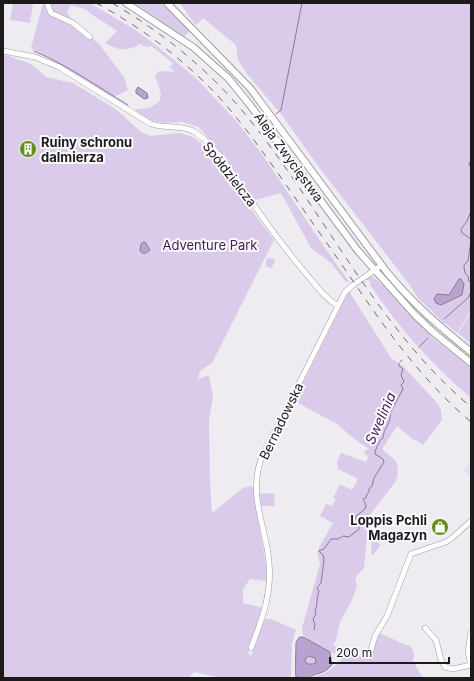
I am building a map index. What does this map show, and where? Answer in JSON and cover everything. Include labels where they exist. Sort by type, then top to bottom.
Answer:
[{"type":"main road","name":"Aleja Zwycięstwa","points":[[126,3],[193,47],[235,86],[350,241],[374,270],[433,332],[471,363]]},
{"type":"main road","name":"Aleja Zwycięstwa","points":[[167,3],[250,88],[382,265],[414,304],[471,352]]},
{"type":"street","points":[[47,3],[51,13],[73,24],[90,37]]},
{"type":"street","name":"Spółdzielcza","points":[[3,51],[35,57],[58,67],[151,124],[157,126],[186,128],[199,135],[235,176],[289,253],[326,297],[338,306]]},
{"type":"street","name":"Bernadowska","points":[[251,648],[264,614],[269,589],[269,562],[256,493],[258,469],[264,452],[348,288],[382,265]]},
{"type":"street","points":[[369,657],[375,636],[387,616],[411,554],[446,542],[471,521]]},
{"type":"street","points":[[425,628],[436,640],[441,660],[445,667],[453,670],[471,666],[468,651],[471,633]]},
{"type":"shaded area","points":[[138,87],[147,93],[148,98],[144,99],[136,93]]},
{"type":"shaded area","points":[[145,242],[150,250],[145,253],[140,251],[141,244]]},
{"type":"shaded area","points":[[459,279],[461,279],[464,284],[462,295],[441,305],[436,303],[434,299],[437,294],[449,295]]},
{"type":"shaded area","points":[[471,460],[471,477],[463,470]]},
{"type":"shaded area","points":[[300,637],[303,637],[330,652],[332,665],[325,671],[308,678],[296,677],[296,643]],"holes":[[[308,656],[315,658],[316,663],[313,664],[307,664],[305,660]]]},
{"type":"green space","points":[[13,3],[33,4],[30,23],[10,20]]},
{"type":"green space","points":[[43,3],[90,3],[134,29],[197,79],[237,122],[264,157],[350,283],[345,281],[331,263],[311,248],[281,193],[255,200],[229,163],[199,127],[182,122],[164,123],[148,120],[135,111],[136,109],[149,108],[159,102],[161,93],[155,76],[159,71],[175,72],[170,67],[173,63],[151,46],[147,47],[137,43],[139,45],[130,49],[122,49],[105,43],[117,31],[84,9],[71,5],[67,12],[73,22],[99,44],[124,77],[128,90],[112,98],[31,48]]},
{"type":"green space","points":[[134,3],[160,3],[190,31],[184,37]]},
{"type":"green space","points":[[181,3],[471,3],[471,311],[457,333],[445,323],[435,327],[443,322],[418,298],[409,284],[318,166],[281,114],[247,74],[238,60],[236,45],[203,18],[196,25]]},
{"type":"green space","name":"Adventure Park","points":[[3,54],[31,64],[46,77],[73,83],[117,110],[141,132],[151,136],[180,133],[193,137],[202,144],[274,240],[212,363],[200,371],[198,379],[209,375],[213,396],[209,421],[212,513],[243,488],[251,486],[254,489],[254,498],[266,564],[266,581],[250,579],[243,589],[243,603],[263,608],[248,653],[251,656],[262,623],[266,619],[271,619],[296,630],[292,643],[291,678],[217,678],[194,672],[189,678],[3,678]]},
{"type":"green space","points":[[269,257],[272,259],[273,258],[275,261],[271,269],[266,266],[266,260]]},
{"type":"green space","points":[[372,276],[392,293],[435,340],[471,367],[471,398],[430,359],[404,331],[370,285],[370,281],[364,279]]},
{"type":"green space","points":[[349,291],[391,358],[404,367],[438,404],[441,410],[442,420],[423,445],[414,440],[397,426],[382,449],[396,462],[398,469],[396,481],[369,516],[364,568],[355,578],[357,586],[352,600],[340,622],[336,640],[333,645],[339,648],[335,654],[308,640],[303,635],[302,628],[320,564],[317,551],[333,523],[320,516],[326,504],[332,506],[336,499],[333,498],[340,484],[352,490],[358,479],[338,469],[337,462],[341,453],[366,462],[368,457],[364,453],[366,449],[369,449],[349,435],[339,425],[294,401]]},
{"type":"green space","points":[[471,313],[471,344],[458,333]]},
{"type":"green space","points":[[274,493],[275,506],[261,506],[259,494]]},
{"type":"green space","points":[[375,534],[380,546],[373,555],[371,553],[372,536]]},
{"type":"green space","points":[[379,633],[411,646],[414,654],[413,661],[423,678],[309,678],[325,673],[341,660],[340,647],[368,660]]},
{"type":"green space","points":[[308,656],[315,658],[316,663],[307,664],[305,660]]},
{"type":"waterway","points":[[276,114],[281,110],[302,3]]},
{"type":"waterway","points":[[34,51],[70,69],[128,105]]},
{"type":"waterway","name":"Swelinia","points":[[471,161],[469,163],[471,170]]},
{"type":"waterway","name":"Swelinia","points":[[471,211],[467,221],[461,229],[462,233],[471,239]]},
{"type":"waterway","name":"Swelinia","points":[[471,241],[468,261],[464,265],[465,273],[471,282]]},
{"type":"waterway","name":"Swelinia","points":[[444,319],[468,298],[471,292]]},
{"type":"waterway","name":"Swelinia","points":[[419,347],[428,338]]},
{"type":"waterway","name":"Swelinia","points":[[314,630],[315,624],[313,619],[316,614],[315,612],[319,591],[317,588],[321,583],[324,560],[323,555],[319,551],[324,549],[331,539],[338,539],[343,536],[349,537],[359,529],[355,517],[365,509],[366,505],[363,499],[366,498],[374,478],[384,462],[383,459],[375,454],[376,450],[383,438],[390,419],[390,413],[403,389],[401,385],[404,382],[401,375],[403,369],[399,366],[399,363]]},
{"type":"railway","points":[[96,3],[129,22],[161,45],[205,82],[218,96],[238,119],[265,155],[394,339],[438,391],[471,422]]},
{"type":"railway","points":[[112,3],[147,25],[180,50],[212,78],[240,108],[297,184],[350,263],[405,340],[437,375],[471,407]]},
{"type":"place","name":"Ruiny schronu dalmierza","points":[[28,149]]},
{"type":"place","name":"Loppis Pchli Magazyn","points":[[440,527]]}]
